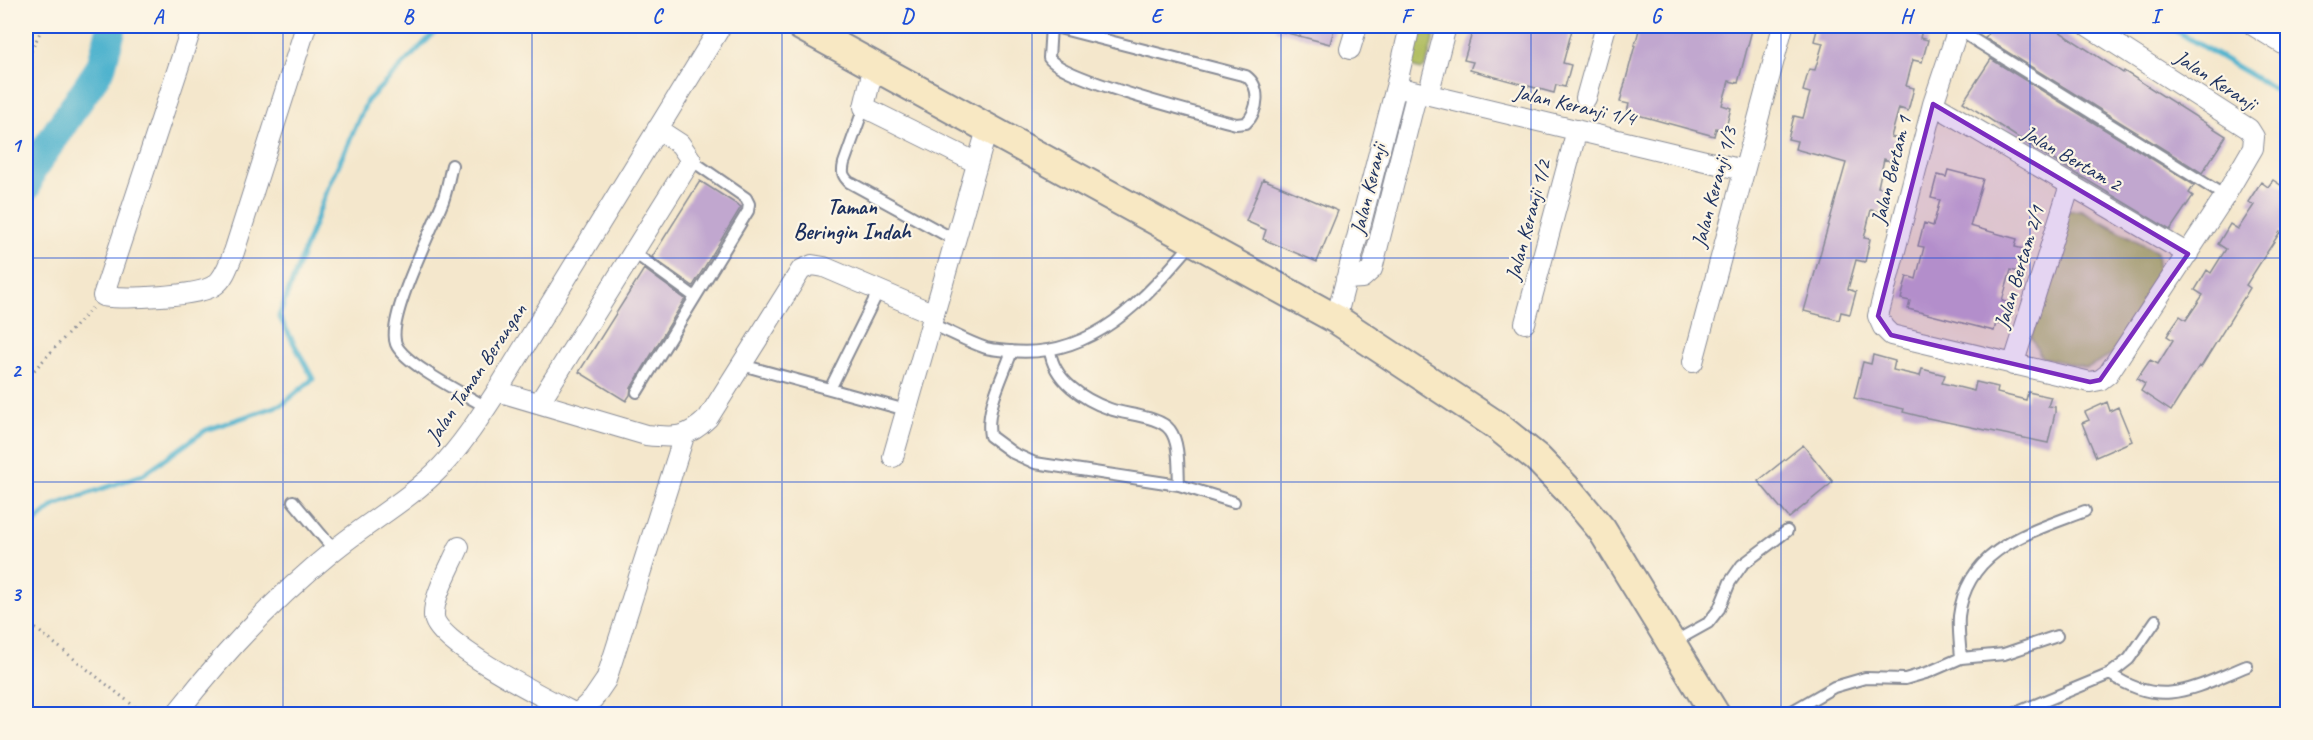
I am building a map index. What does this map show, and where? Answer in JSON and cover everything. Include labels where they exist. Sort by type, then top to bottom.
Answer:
[{"type":"street","points":[[192,26],[103,296],[148,297],[203,290],[216,284],[226,271],[306,26]]},
{"type":"street","name":"Jalan Taman Berangan","points":[[177,714],[251,628],[334,550],[419,487],[458,448],[492,399],[721,26]]},
{"type":"street","points":[[801,26],[987,126],[1336,320],[1497,425],[1537,458],[1602,530],[1713,714]]},
{"type":"street","points":[[1350,49],[1357,26]]},
{"type":"street","points":[[1336,320],[1410,26]]},
{"type":"street","name":"Jalan Keranji","points":[[1346,279],[1362,278],[1372,269],[1423,93],[1446,26]]},
{"type":"street","points":[[1586,98],[1606,26]]},
{"type":"street","name":"Jalan Keranji 1/3","points":[[1693,362],[1783,26]]},
{"type":"street","name":"Jalan Keranji","points":[[2088,26],[2249,129],[2254,137],[2253,148],[2225,196]]},
{"type":"street","points":[[2254,26],[2288,46]]},
{"type":"street","name":"Jalan Bertam 1","points":[[1958,27],[1933,104],[1878,316],[1883,327],[1892,335],[2013,364]]},
{"type":"street","points":[[874,65],[864,107],[977,163]]},
{"type":"street","name":"Jalan Keranji 1/4","points":[[1396,87],[1743,170]]},
{"type":"street","name":"Jalan Bertam 2","points":[[1933,104],[2188,254]]},
{"type":"street","points":[[893,457],[987,126]]},
{"type":"street","points":[[538,403],[691,160],[680,144],[657,129]]},
{"type":"street","name":"Jalan Keranji 1/2","points":[[1525,323],[1577,130]]},
{"type":"street","name":"Jalan Bertam 2/1","points":[[2013,364],[2070,184]]},
{"type":"street","points":[[2013,364],[2090,382],[2100,380],[2108,374],[2225,196]]},
{"type":"street","points":[[492,399],[538,403],[646,435],[684,436],[708,418],[801,270],[812,265],[824,267],[879,290],[932,319]]},
{"type":"street","points":[[459,547],[435,604],[433,619],[440,630],[485,665],[577,714],[593,699],[606,680],[684,436]]},
{"type":"lane","points":[[1051,26],[1246,76],[1253,81],[1257,89],[1251,119],[1242,125],[1236,124],[1074,74],[1049,58],[1051,26]]},
{"type":"lane","points":[[1958,27],[2225,196]]},
{"type":"lane","points":[[864,107],[844,163],[842,172],[844,177],[849,182],[955,240]]},
{"type":"lane","points":[[637,392],[748,211],[749,204],[746,198],[691,160]]},
{"type":"lane","points":[[452,165],[444,198],[402,301],[394,329],[397,345],[412,362],[492,399]]},
{"type":"lane","points":[[932,319],[987,349],[1029,353],[1061,348],[1109,326],[1151,291],[1194,241]]},
{"type":"lane","points":[[633,252],[695,297]]},
{"type":"lane","points":[[830,389],[879,290]]},
{"type":"lane","points":[[1050,350],[1055,367],[1070,388],[1109,409],[1160,422],[1168,427],[1174,436],[1179,485]]},
{"type":"lane","points":[[1012,351],[992,407],[988,426],[990,436],[1013,453],[1035,463],[1179,485],[1234,502]]},
{"type":"lane","points":[[742,365],[906,410]]},
{"type":"lane","points":[[293,501],[334,550]]},
{"type":"lane","points":[[1961,658],[1959,617],[1967,585],[1994,552],[2028,533],[2085,511]]},
{"type":"lane","points":[[1672,644],[1708,623],[1719,609],[1731,582],[1742,565],[1786,531]]},
{"type":"lane","points":[[2013,714],[2110,674],[2128,659],[2156,620]]},
{"type":"lane","points":[[1787,714],[1834,687],[1865,678],[1905,679],[1929,672],[1961,658],[2004,654],[2057,636]]},
{"type":"lane","points":[[2110,674],[2121,682],[2144,690],[2159,694],[2180,693],[2247,666]]},
{"type":"path","points":[[26,62],[43,26]]},
{"type":"path","points":[[26,379],[103,296]]},
{"type":"path","points":[[26,621],[144,714]]},
{"type":"highlighted area","points":[[1933,104],[2188,254],[2100,380],[2090,382],[1891,335],[1878,316]]},
{"type":"green space","points":[[1418,26],[1437,26],[1426,66],[1421,70],[1410,63]]},
{"type":"green space","points":[[2081,210],[2157,252],[2159,277],[2112,354],[2087,368],[2041,357],[2031,337],[2065,211]]},
{"type":"building","points":[[1277,26],[1335,26],[1330,44],[1276,30]]},
{"type":"building","points":[[1474,26],[1573,26],[1563,63],[1571,65],[1565,87],[1556,85],[1554,93],[1470,70],[1473,62],[1464,60]]},
{"type":"building","points":[[1640,26],[1753,26],[1738,83],[1729,81],[1722,105],[1731,108],[1725,131],[1716,128],[1714,136],[1627,112],[1629,104],[1620,102]]},
{"type":"building","points":[[1818,26],[1908,26],[1922,30],[1920,38],[1928,40],[1922,62],[1913,60],[1906,86],[1914,88],[1908,111],[1899,108],[1891,137],[1899,139],[1893,162],[1884,159],[1878,187],[1886,189],[1880,212],[1871,210],[1864,238],[1870,239],[1865,262],[1856,260],[1848,289],[1856,292],[1850,314],[1841,312],[1839,320],[1804,311],[1846,163],[1795,149],[1797,141],[1788,139],[1794,116],[1803,118],[1810,93],[1803,91],[1809,69],[1815,70],[1823,43],[1814,41]]},
{"type":"building","points":[[1993,26],[2051,26],[2226,136],[2202,173],[1985,38]]},
{"type":"building","points":[[1991,59],[2194,185],[2189,193],[2193,196],[2170,230],[2037,150],[1963,102]]},
{"type":"building","points":[[1948,170],[1983,179],[1970,226],[2017,239],[2015,247],[2024,249],[2018,272],[2011,270],[2002,301],[2011,303],[2005,326],[1996,323],[1994,331],[1908,309],[1910,301],[1901,299],[1907,276],[1916,279],[1924,247],[1918,246],[1924,223],[1933,226],[1940,200],[1931,198],[1937,175],[1946,177]]},
{"type":"building","points":[[1263,179],[1338,211],[1317,262],[1263,239],[1266,230],[1246,221]]},
{"type":"building","points":[[2273,180],[2288,190],[2288,225],[2282,233],[2280,232],[2246,285],[2250,288],[2171,411],[2141,391],[2145,384],[2137,379],[2150,360],[2158,364],[2173,340],[2167,336],[2173,326],[2180,316],[2186,320],[2203,295],[2195,290],[2207,270],[2211,273],[2226,249],[2218,244],[2230,224],[2238,229],[2254,205],[2248,202],[2261,182],[2268,187]]},
{"type":"building","points":[[700,181],[741,207],[693,286],[652,257]]},
{"type":"building","points":[[644,269],[685,299],[631,388],[626,401],[579,372]]},
{"type":"building","points":[[1873,355],[1895,361],[1893,370],[1920,376],[1922,369],[1945,375],[1942,383],[1974,391],[1976,382],[1998,387],[1997,393],[2026,400],[2028,392],[2051,397],[2048,406],[2055,407],[2055,413],[2048,443],[1923,417],[1903,412],[1904,409],[1854,398],[1863,362],[1871,364]]},
{"type":"building","points":[[2107,402],[2110,411],[2118,407],[2132,441],[2096,457],[2082,423],[2089,420],[2085,412]]},
{"type":"building","points":[[1803,445],[1833,482],[1789,518],[1758,481]]},
{"type":"waterway","points":[[26,187],[31,171],[101,67],[112,26]]},
{"type":"waterway","points":[[26,530],[55,505],[142,475],[206,430],[283,404],[313,379],[279,316],[326,193],[367,101],[435,32],[445,26]]},
{"type":"waterway","points":[[2168,26],[2288,97]]},
{"type":"district","name":"Taman Beringin Indah","points":[[852,220]]}]
